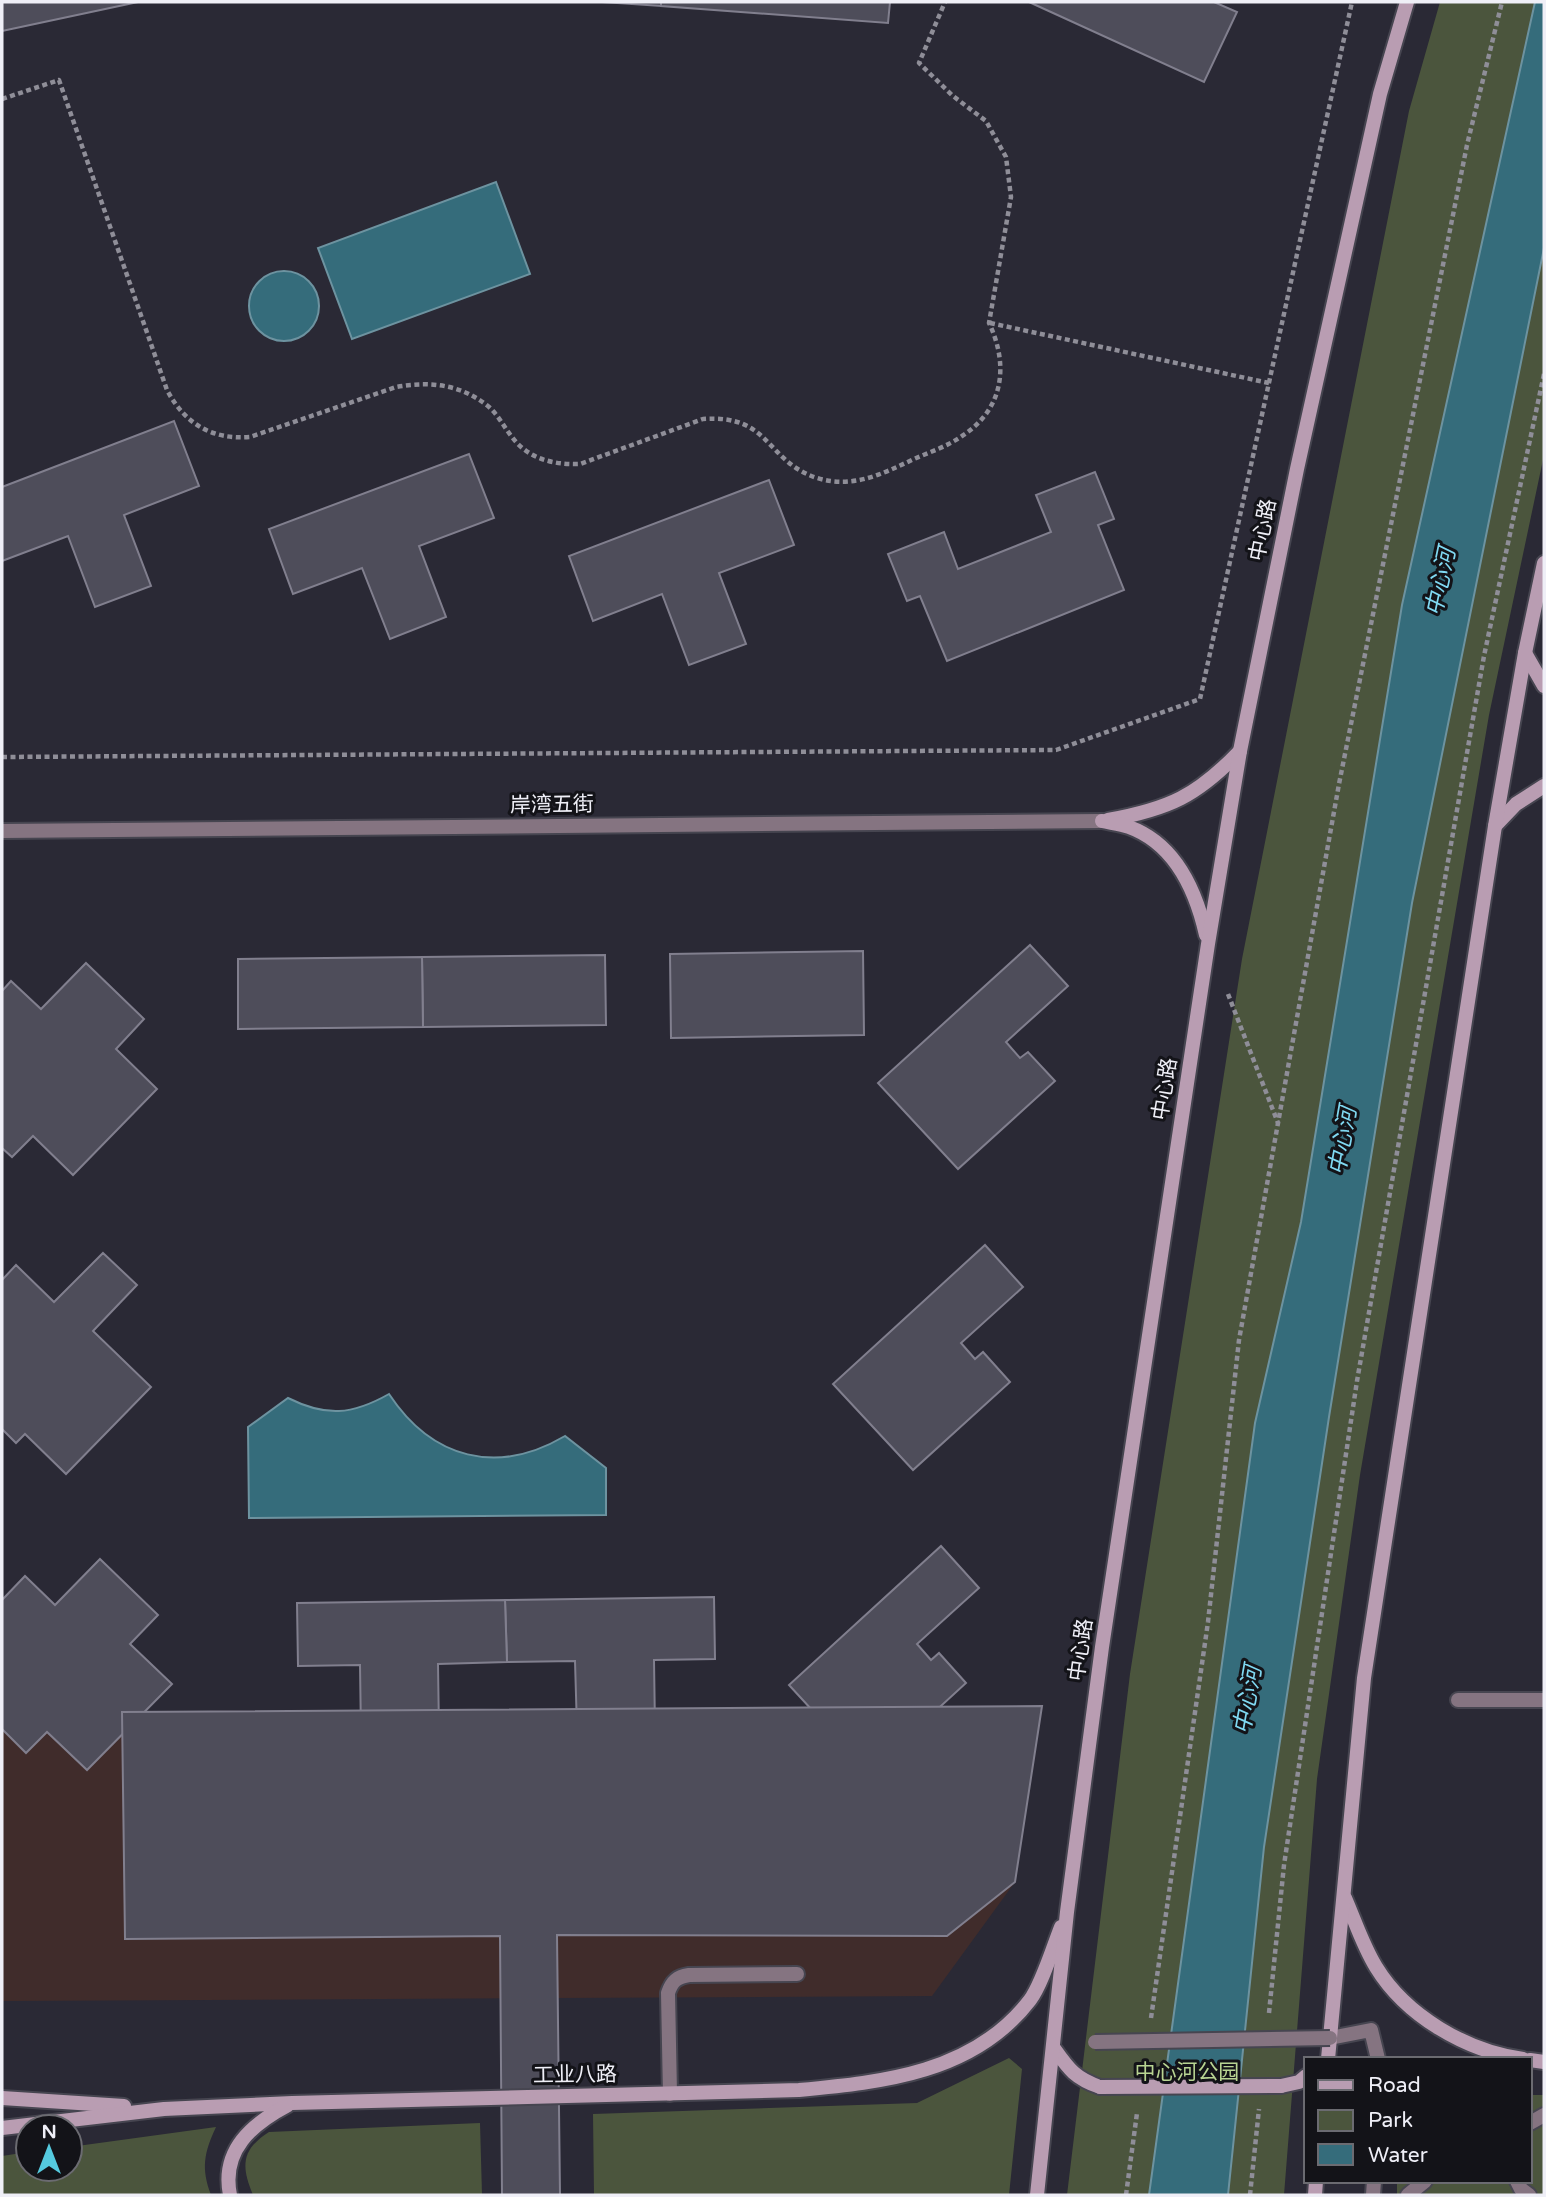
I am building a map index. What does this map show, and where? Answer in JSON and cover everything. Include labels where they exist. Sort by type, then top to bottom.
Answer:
[{"type":"main road","name":"中心路","points":[[1037,2195],[1067,1912],[1102,1647],[1208,943],[1240,751],[1294,482],[1380,94],[1407,2]]},
{"type":"main road","points":[[1327,2057],[1364,1678],[1495,826],[1525,653],[1544,563]]},
{"type":"main road","points":[[1525,653],[1544,686]]},
{"type":"main road","points":[[1102,821],[1152,811],[1174,803],[1200,788],[1240,751]]},
{"type":"main road","points":[[1495,826],[1516,804],[1544,786]]},
{"type":"main road","points":[[1102,821],[1130,828],[1166,850],[1186,876],[1195,895],[1208,943]]},
{"type":"main road","points":[[1343,1895],[1375,1966],[1399,1999],[1430,2022],[1467,2042],[1516,2057]]},
{"type":"main road","name":"工业八路","points":[[2,2128],[164,2109],[292,2103],[799,2090],[881,2082],[940,2066],[1000,2034],[1032,1998],[1067,1912]]},
{"type":"main road","points":[[1053,2047],[1070,2070],[1083,2081],[1100,2087],[1281,2086],[1299,2082],[1304,2078]]},
{"type":"main road","points":[[2,2098],[164,2109]]},
{"type":"main road","points":[[230,2195],[230,2163],[243,2138],[262,2119],[292,2103]]},
{"type":"street","name":"岸湾五街","points":[[2,831],[1102,821]]},
{"type":"street","points":[[1458,1700],[1544,1700]]},
{"type":"street","points":[[670,2094],[668,1993],[671,1983],[678,1977],[689,1975],[797,1974]]},
{"type":"street","points":[[1095,2042],[1330,2038],[1371,2030],[1378,2057]]},
{"type":"street","points":[[1408,2195],[1423,2183]]},
{"type":"path","points":[[2,99],[59,80],[167,390],[186,418],[215,435],[250,437],[396,387],[436,383],[455,387],[489,407],[503,422],[512,438],[526,451],[543,460],[580,464],[704,419],[720,418],[736,420],[749,426],[799,470],[817,478],[855,482],[874,478],[961,437],[982,419],[996,395],[1001,377],[997,340],[989,323],[1012,197],[1006,157],[986,121],[953,96],[919,63],[945,2]]},
{"type":"path","points":[[2,757],[1056,750],[1200,699],[1353,2]]},
{"type":"path","points":[[1150,2022],[1208,1622],[1239,1340],[1347,744],[1467,145],[1502,2]]},
{"type":"path","points":[[989,323],[1269,383]]},
{"type":"path","points":[[1268,2016],[1284,1864],[1359,1367],[1484,656],[1544,374]]},
{"type":"path","points":[[1208,943],[1278,1124]]},
{"type":"path","points":[[1250,2195],[1260,2099]]},
{"type":"path","points":[[1126,2195],[1138,2105]]},
{"type":"shaded area","points":[[1042,1706],[1015,1882],[932,1996],[2,2001],[2,1713]]},
{"type":"green space","name":"中心河公园","points":[[1440,2],[1544,2],[1544,455],[1489,715],[1360,1475],[1317,1779],[1284,2195],[1067,2195],[1130,1674],[1242,959],[1409,111]]},
{"type":"green space","points":[[1009,2058],[1022,2069],[1009,2195],[594,2195],[593,2114],[917,2103]]},
{"type":"green space","points":[[1532,2095],[1544,2095],[1544,2195],[1397,2195],[1397,2183],[1532,2183]]},
{"type":"green space","points":[[480,2123],[482,2195],[253,2195],[245,2167],[248,2152],[269,2132]]},
{"type":"green space","points":[[216,2127],[205,2161],[211,2195],[2,2195],[2,2156],[14,2154],[14,2183],[84,2183],[84,2145]]},
{"type":"water","name":"中心河","points":[[1535,2],[1544,2],[1544,248],[1412,903],[1329,1417],[1264,1847],[1228,2195],[1149,2195],[1255,1423],[1301,1222],[1402,605]]},
{"type":"water","points":[[496,182],[530,274],[352,339],[318,248]]},
{"type":"water","points":[[291,271],[304,277],[313,286],[317,292],[317,320],[309,331],[298,339],[277,341],[259,331],[251,320],[249,299],[259,281],[270,273]]},
{"type":"water","points":[[389,1394],[425,1434],[468,1454],[491,1457],[515,1455],[540,1448],[565,1436],[606,1468],[606,1515],[249,1518],[248,1427],[288,1398],[315,1408],[339,1411],[363,1406]]},
{"type":"building","points":[[2,2],[138,2],[2,31]]},
{"type":"building","points":[[602,2],[661,2],[661,6]]},
{"type":"building","points":[[661,2],[890,2],[888,23],[661,6]]},
{"type":"building","points":[[1029,2],[1214,2],[1237,12],[1204,82]]},
{"type":"building","points":[[174,421],[199,486],[124,515],[151,586],[95,607],[68,536],[2,561],[2,487]]},
{"type":"building","points":[[469,454],[494,518],[419,546],[446,617],[390,639],[362,568],[293,594],[269,529]]},
{"type":"building","points":[[1095,472],[1114,519],[1098,525],[1124,590],[947,661],[920,596],[907,601],[888,554],[944,532],[958,569],[1051,532],[1036,495]]},
{"type":"building","points":[[769,480],[794,545],[719,573],[746,644],[689,665],[662,594],[593,621],[569,556]]},
{"type":"building","points":[[1030,945],[1068,986],[1006,1042],[1020,1058],[1028,1052],[1055,1081],[958,1169],[878,1083]]},
{"type":"building","points":[[863,951],[864,1035],[671,1038],[670,954]]},
{"type":"building","points":[[605,955],[606,1025],[423,1027],[422,957]]},
{"type":"building","points":[[422,957],[423,1027],[238,1029],[238,959]]},
{"type":"building","points":[[86,963],[144,1019],[116,1049],[157,1089],[73,1175],[33,1136],[12,1157],[2,1148],[2,991],[11,981],[41,1009]]},
{"type":"building","points":[[985,1245],[1023,1287],[961,1343],[975,1359],[983,1352],[1010,1382],[913,1470],[833,1384]]},
{"type":"building","points":[[103,1253],[137,1285],[93,1331],[151,1387],[66,1474],[25,1434],[16,1443],[2,1429],[2,1280],[16,1265],[54,1302]]},
{"type":"building","points":[[941,1546],[979,1588],[917,1644],[931,1660],[939,1653],[966,1683],[869,1772],[789,1685]]},
{"type":"building","points":[[100,1559],[158,1615],[130,1644],[172,1684],[87,1770],[47,1732],[26,1753],[2,1729],[2,1600],[25,1576],[55,1605]]},
{"type":"building","points":[[714,1597],[715,1659],[654,1660],[655,1728],[577,1729],[575,1661],[507,1662],[505,1600]]},
{"type":"building","points":[[505,1600],[507,1662],[438,1664],[439,1732],[361,1733],[360,1665],[298,1666],[297,1603]]},
{"type":"building","points":[[1042,1706],[1015,1882],[947,1936],[557,1935],[560,2195],[502,2195],[500,1936],[125,1939],[122,1712]]}]
